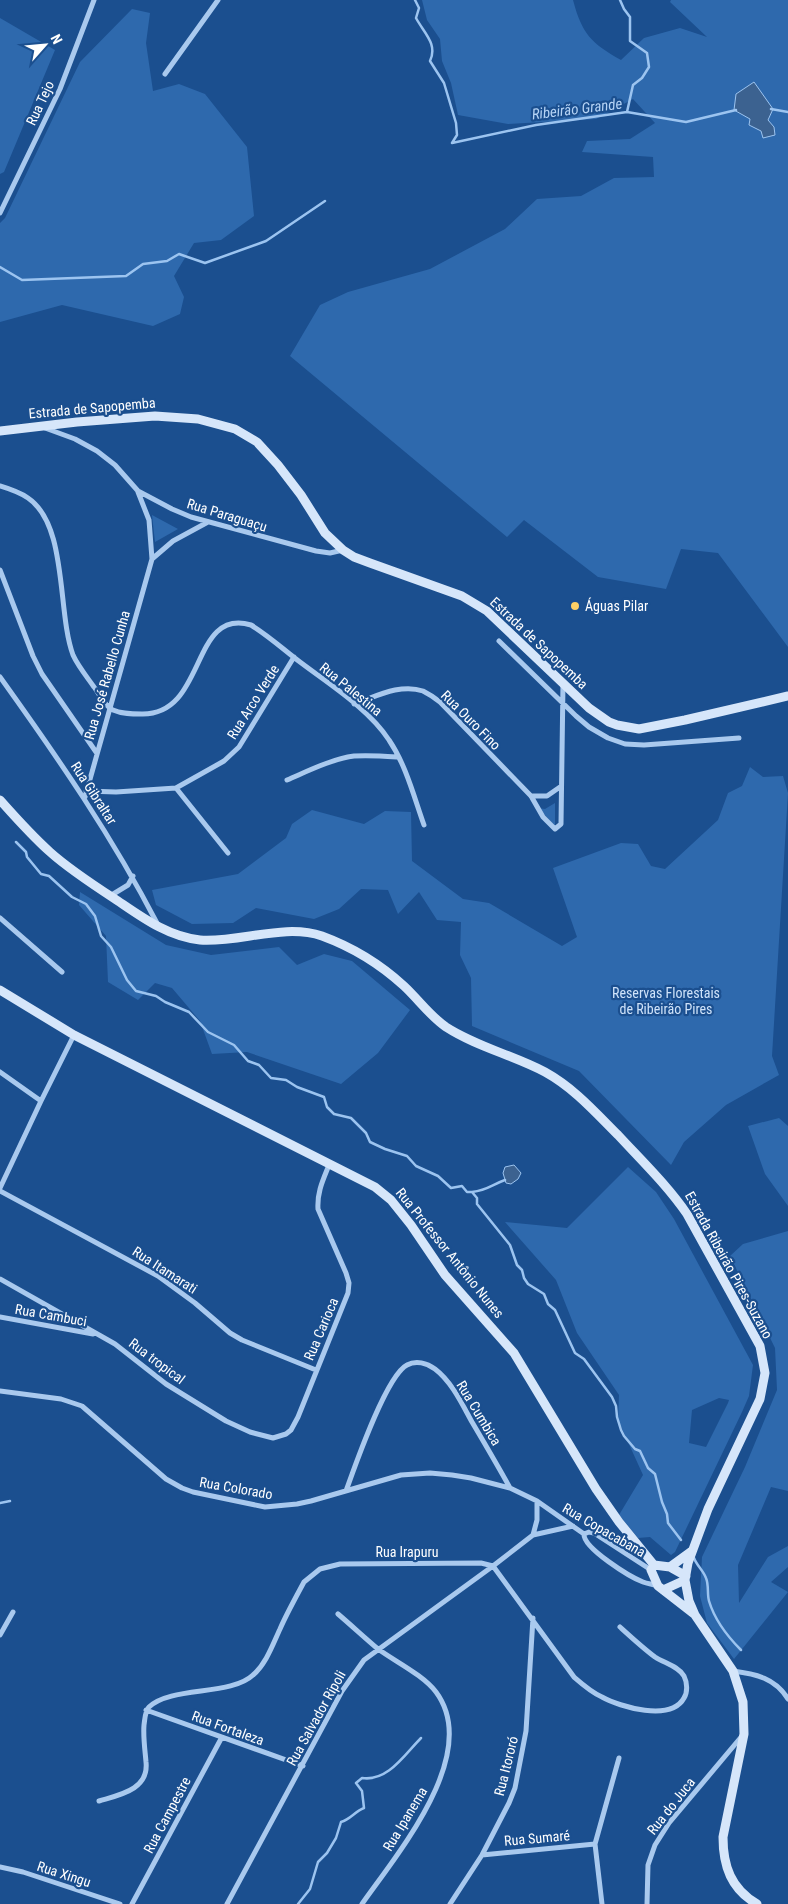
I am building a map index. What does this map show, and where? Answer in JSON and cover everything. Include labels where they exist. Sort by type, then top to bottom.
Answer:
[{"type":"main road","name":"Estrada de Sapopemba","points":[[0,432],[40,426],[155,416],[198,419],[234,428],[256,442],[278,465],[296,487],[325,533],[343,550],[354,557],[462,596],[487,611],[589,708],[609,722],[622,727],[638,729],[686,720],[788,696]]},
{"type":"main road","name":"Estrada Ribeirão Pires-Suzano","points":[[0,800],[51,853],[110,896],[159,928],[200,940],[298,932],[319,935],[342,944],[382,968],[444,1026],[464,1037],[544,1072],[577,1093],[662,1181],[687,1214],[760,1346],[765,1374],[760,1399],[708,1509],[692,1551],[686,1578],[688,1601],[695,1615]]},
{"type":"main road","name":"Rua Professor Antônio Nunes","points":[[0,990],[74,1036],[329,1164],[375,1188],[391,1200],[445,1275],[514,1353],[596,1489],[653,1567]]},
{"type":"main road","points":[[670,1567],[692,1551]]},
{"type":"main road","points":[[686,1578],[670,1567],[653,1567],[660,1588],[695,1615],[733,1671],[744,1702],[744,1734],[724,1837],[724,1853],[726,1867],[734,1884],[746,1897],[757,1904]]},
{"type":"main road","points":[[660,1588],[686,1578]]},
{"type":"street","name":"Rua Tejo","points":[[0,213],[60,89],[82,36],[94,0]]},
{"type":"street","points":[[165,74],[218,0]]},
{"type":"street","name":"Rua Paraguaçu","points":[[40,426],[75,439],[97,451],[115,465],[138,491],[172,509],[208,522],[316,551],[330,554],[343,550]]},
{"type":"street","points":[[0,486],[14,490],[29,499],[41,511],[48,523],[56,549],[69,638],[74,655],[82,670],[110,709]]},
{"type":"street","name":"Rua José Rabello Cunha","points":[[85,797],[96,752],[152,559],[149,520],[138,491]]},
{"type":"street","points":[[152,559],[174,541],[208,522]]},
{"type":"street","points":[[0,570],[25,637],[39,668],[96,752]]},
{"type":"street","name":"Rua Arco Verde","points":[[86,791],[116,792],[176,788],[224,761],[238,747],[294,657],[251,626],[242,623],[231,623],[218,630],[187,688],[167,710],[150,714],[127,714],[110,709]]},
{"type":"street","points":[[499,641],[589,727],[608,738],[626,744],[644,745],[739,738]]},
{"type":"street","name":"Rua Palestina","points":[[294,657],[370,717],[390,740],[424,825]]},
{"type":"street","name":"Rua Gibraltar","points":[[0,677],[85,797],[133,876],[159,928]]},
{"type":"street","name":"Rua Ouro Fino","points":[[354,704],[408,688],[424,692],[440,702],[531,796],[552,828],[558,828],[561,824],[560,787],[563,684]]},
{"type":"street","points":[[287,780],[318,767],[352,757],[369,755],[398,757]]},
{"type":"street","points":[[531,796],[546,796],[560,787]]},
{"type":"street","points":[[176,788],[228,853]]},
{"type":"street","points":[[110,896],[128,885],[133,876]]},
{"type":"street","points":[[0,918],[62,972]]},
{"type":"street","points":[[0,1190],[41,1101],[74,1036]]},
{"type":"street","points":[[0,1072],[41,1101]]},
{"type":"street","name":"Rua Carioca","points":[[298,1417],[345,1303],[349,1284],[339,1254],[321,1219],[318,1209],[320,1187],[329,1164]]},
{"type":"street","name":"Rua Itamarati","points":[[0,1190],[158,1276],[195,1303],[230,1333],[242,1340],[316,1370]]},
{"type":"street","name":"Rua tropical","points":[[0,1279],[115,1344],[166,1384],[226,1421],[266,1437],[280,1437],[291,1430],[298,1417]]},
{"type":"street","name":"Rua Cambuci","points":[[0,1317],[98,1335]]},
{"type":"street","name":"Rua Cumbica","points":[[346,1491],[391,1382],[407,1365],[417,1362],[427,1364],[445,1378],[458,1397],[510,1488]]},
{"type":"street","name":"Rua Colorado","points":[[0,1392],[61,1399],[82,1406],[166,1479],[193,1492],[265,1507],[297,1504],[346,1491]]},
{"type":"street","name":"Rua Copacabana","points":[[346,1491],[401,1475],[430,1473],[471,1478],[510,1488],[536,1501],[584,1534],[589,1532],[594,1534],[653,1567]]},
{"type":"street","points":[[533,1535],[538,1512],[536,1501]]},
{"type":"street","name":"Rua Salvador Ripoli","points":[[227,1904],[349,1678],[364,1660],[494,1566],[533,1535],[573,1526]]},
{"type":"street","points":[[584,1534],[584,1539],[590,1545],[623,1571],[660,1588]]},
{"type":"street","name":"Rua Irapuru","points":[[146,1710],[163,1698],[232,1685],[253,1676],[269,1652],[304,1582],[312,1573],[327,1566],[416,1562],[481,1563],[494,1566]]},
{"type":"street","points":[[494,1566],[574,1677],[602,1698],[640,1710],[666,1710],[680,1704],[687,1690],[686,1680],[682,1673],[651,1653],[620,1627]]},
{"type":"street","points":[[0,1635],[13,1612]]},
{"type":"street","name":"Rua Ipanema","points":[[338,1614],[379,1649],[436,1691],[450,1721],[450,1733],[439,1784],[428,1807],[362,1904]]},
{"type":"street","name":"Rua Itororó","points":[[450,1904],[482,1855],[515,1788],[526,1730],[532,1618]]},
{"type":"street","points":[[733,1671],[752,1673],[766,1678],[776,1684],[788,1699]]},
{"type":"street","points":[[99,1801],[136,1788],[144,1778],[147,1766],[143,1733],[146,1710]]},
{"type":"street","name":"Rua Fortaleza","points":[[146,1710],[303,1766]]},
{"type":"street","name":"Rua do Juca","points":[[647,1904],[648,1864],[654,1845],[669,1823],[744,1734]]},
{"type":"street","name":"Rua Campestre","points":[[132,1904],[222,1737]]},
{"type":"street","points":[[602,1904],[595,1844],[619,1758]]},
{"type":"street","name":"Rua Sumaré","points":[[482,1855],[595,1844]]},
{"type":"street","name":"Rua Xingu","points":[[0,1867],[23,1872],[120,1904]]},
{"type":"green space","points":[[422,0],[573,0],[580,21],[589,36],[595,43],[621,60],[644,38],[680,28],[707,37],[670,2],[671,0],[788,0],[788,647],[718,553],[681,549],[666,589],[598,577],[524,520],[507,537],[290,356],[320,305],[348,292],[430,269],[505,229],[537,199],[581,196],[614,178],[654,177],[653,157],[582,152],[587,141],[630,139],[655,123],[633,99],[596,119],[508,124],[458,115],[451,83],[442,61],[440,39],[427,20]]},
{"type":"green space","points":[[132,9],[150,13],[146,43],[153,91],[179,84],[205,94],[247,147],[254,216],[221,240],[194,243],[174,276],[184,297],[180,314],[153,326],[62,305],[0,322],[0,223],[5,218],[80,62]]},
{"type":"green space","points":[[0,18],[55,50],[4,172],[0,174]]},
{"type":"green space","points":[[152,515],[178,529],[155,542]]},
{"type":"green space","name":"Reservas Florestais de Ribeirão Pires","points":[[750,767],[763,777],[783,776],[788,793],[772,1056],[779,1075],[726,1105],[684,1142],[671,1165],[579,1071],[472,1026],[471,978],[460,955],[461,922],[437,920],[419,892],[398,914],[388,890],[361,889],[339,909],[314,919],[256,908],[233,923],[192,924],[156,905],[152,890],[238,874],[286,838],[292,824],[312,810],[364,824],[385,811],[411,812],[412,861],[463,899],[489,903],[562,946],[577,937],[553,868],[621,843],[638,844],[651,866],[665,869],[718,820],[728,793],[742,786]]},
{"type":"green space","points":[[555,803],[555,826],[538,808],[545,809]]},
{"type":"green space","points":[[80,892],[166,945],[211,955],[279,947],[297,965],[324,954],[352,961],[410,1010],[378,1053],[341,1084],[247,1052],[212,1054],[200,1021],[172,988],[155,983],[138,1000],[108,982],[106,936],[79,905]]},
{"type":"green space","points":[[779,1118],[788,1126],[788,1206],[765,1174],[748,1126]]},
{"type":"green space","points":[[628,1167],[656,1192],[674,1219],[753,1365],[749,1396],[675,1552],[671,1555],[650,1537],[638,1538],[619,1515],[643,1475],[618,1420],[619,1395],[577,1333],[556,1280],[505,1222],[567,1228]],"holes":[[[719,1398],[729,1400],[706,1447],[689,1443],[692,1410]]]},
{"type":"green space","points":[[788,1231],[788,1491],[771,1487],[738,1565],[739,1603],[768,1557],[788,1546],[788,1567],[771,1582],[788,1592],[734,1659],[707,1623],[700,1596],[702,1557],[745,1467],[777,1390],[775,1348],[730,1256],[743,1244]]},
{"type":"shaded area","points":[[754,82],[773,109],[768,120],[774,127],[775,135],[763,138],[761,131],[749,125],[750,119],[734,110],[736,94]]},
{"type":"shaded area","points":[[514,1165],[521,1173],[518,1179],[511,1184],[506,1183],[503,1173],[505,1167]]},
{"type":"waterway","points":[[415,0],[419,8],[416,18],[431,44],[432,55],[430,61],[444,83],[456,123],[457,135],[452,143]]},
{"type":"waterway","points":[[620,0],[630,17],[630,41],[647,53],[649,67],[642,78],[633,85],[627,112]]},
{"type":"waterway","points":[[771,109],[788,112]]},
{"type":"waterway","name":"Ribeirão Grande","points":[[452,143],[536,125],[627,112],[686,122],[736,110]]},
{"type":"waterway","name":"Ribeirão Grande","points":[[0,267],[22,280],[126,276],[143,264],[167,261],[179,254],[205,263],[266,241],[325,201]]},
{"type":"waterway","points":[[16,842],[26,852],[27,857],[41,874],[49,876],[72,897],[86,904],[95,916],[101,936],[111,947],[127,980],[136,991],[156,996],[189,1012],[208,1032],[234,1045],[248,1061],[259,1065],[271,1078],[286,1080],[297,1087],[324,1097],[327,1107],[334,1114],[351,1118],[366,1133],[370,1142],[407,1156],[416,1166],[438,1176],[451,1188],[462,1186],[467,1192],[472,1192],[477,1198],[477,1204],[510,1245],[517,1265],[522,1270],[528,1284],[544,1294],[548,1304],[555,1310],[575,1353],[584,1359],[612,1397],[621,1430],[635,1449],[640,1451],[648,1468],[655,1474],[668,1523],[681,1540]]},
{"type":"waterway","points":[[472,1192],[486,1189],[505,1180]]},
{"type":"waterway","points":[[0,1503],[10,1501]]},
{"type":"waterway","name":"Ribeirão Grande","points":[[694,1558],[706,1578],[709,1601],[718,1622],[741,1650]]},
{"type":"waterway","points":[[298,1904],[310,1889],[318,1862],[327,1853],[336,1838],[341,1822],[364,1808],[362,1791],[356,1783],[362,1778],[380,1776],[388,1771],[421,1738]]},
{"type":"place","name":"Águas Pilar","points":[[575,606]]}]
